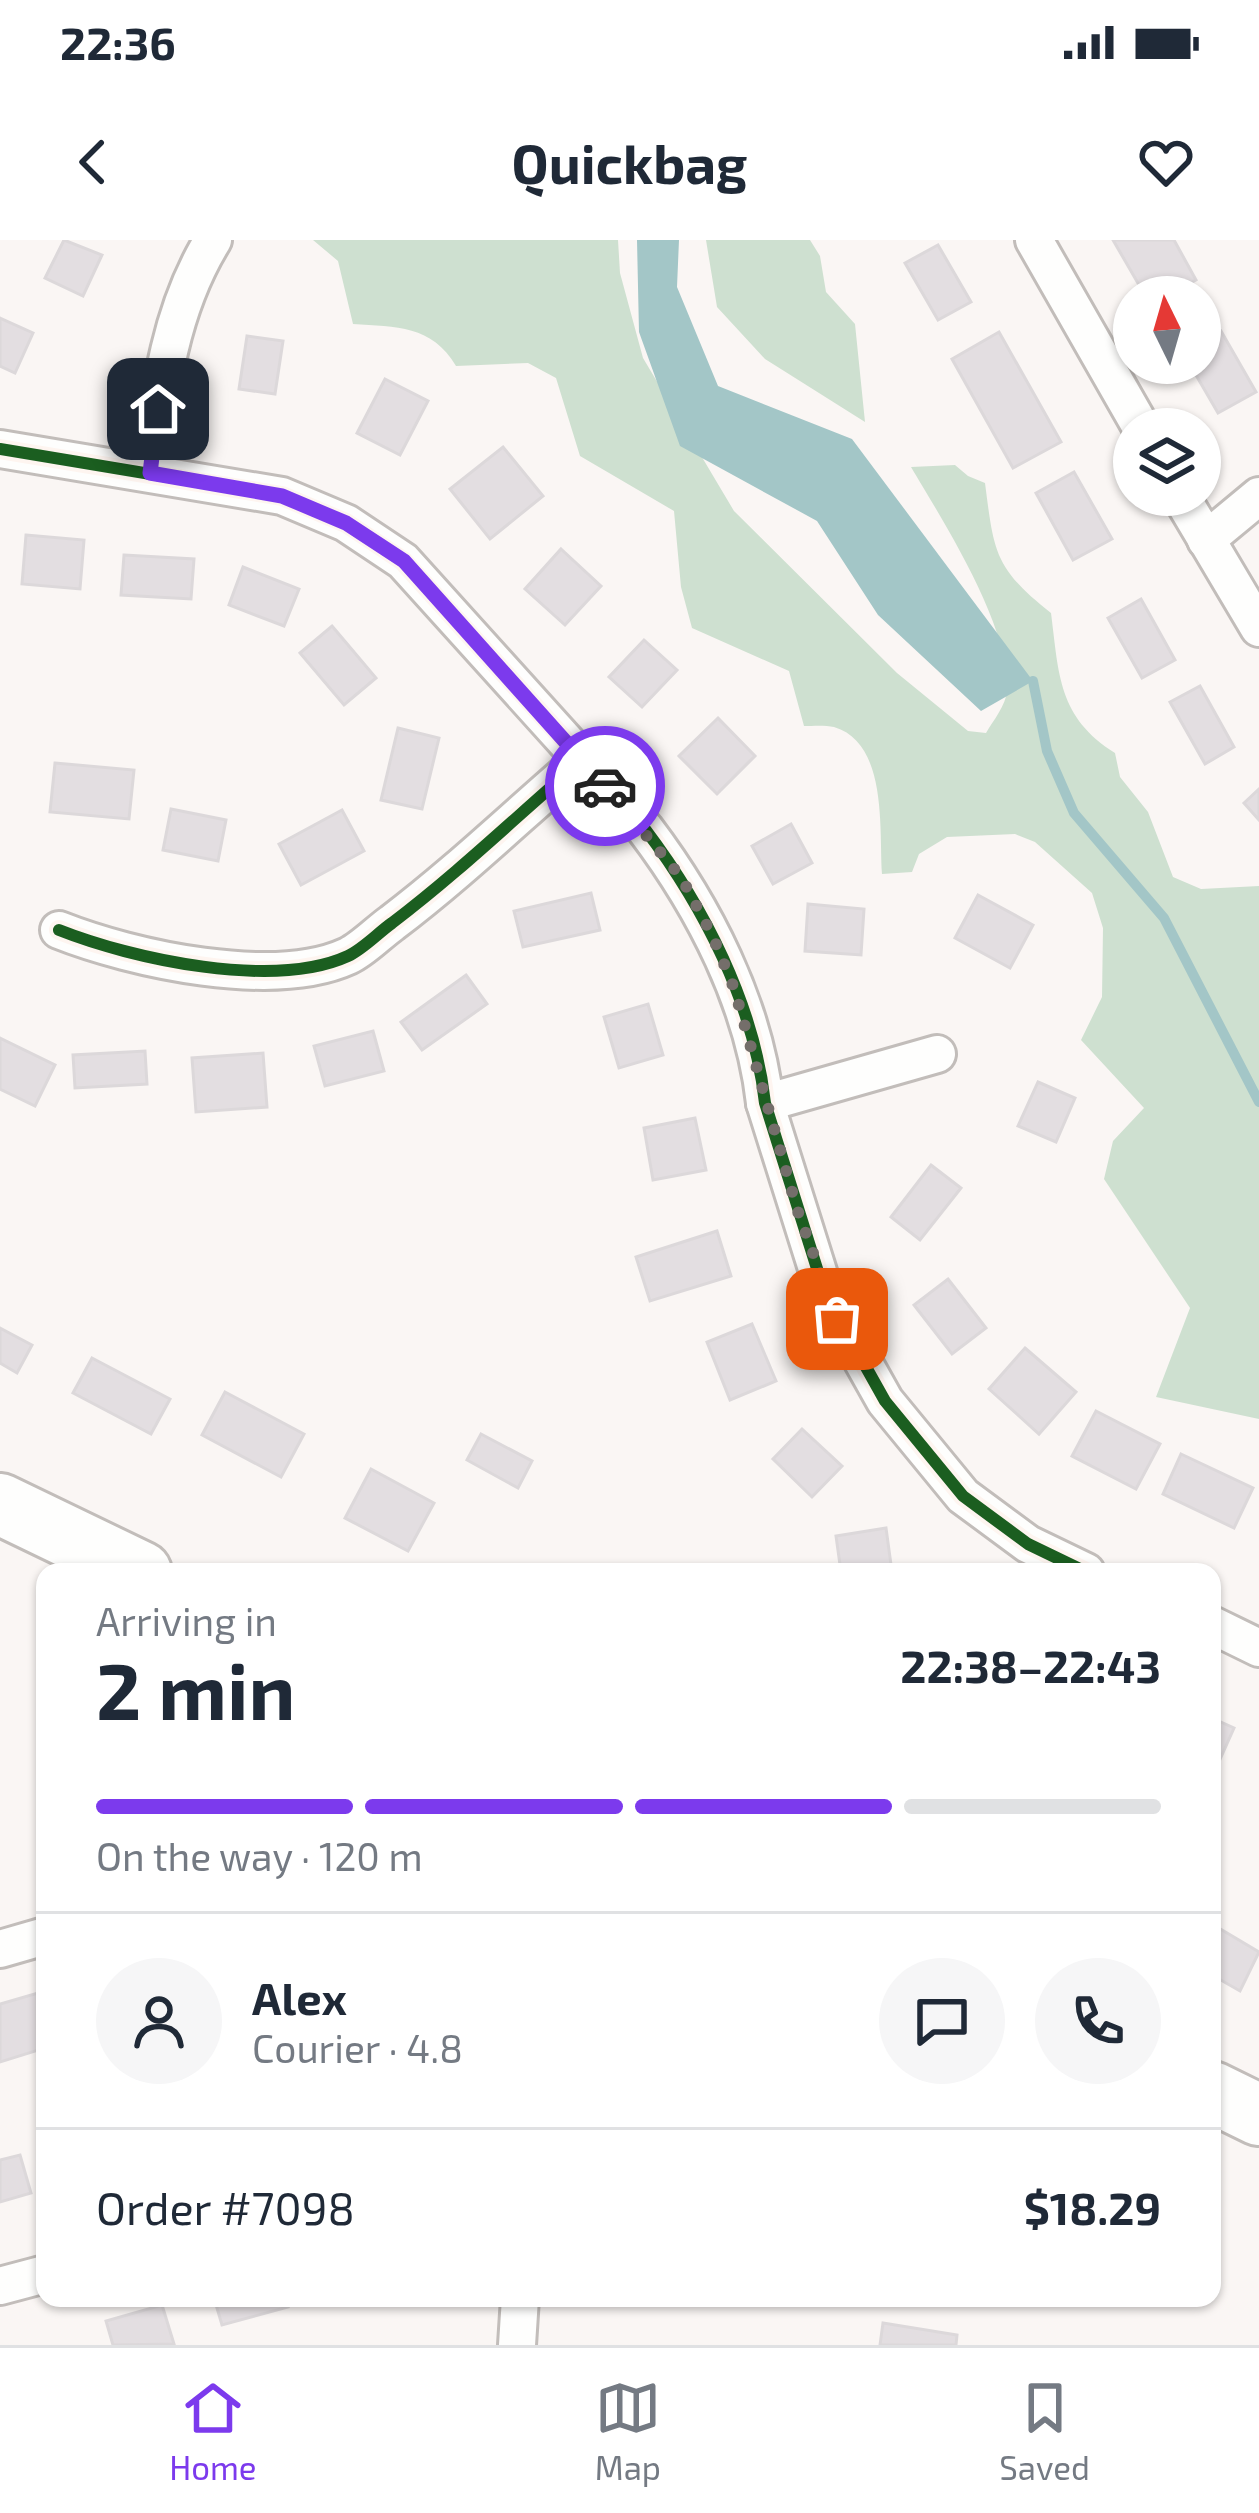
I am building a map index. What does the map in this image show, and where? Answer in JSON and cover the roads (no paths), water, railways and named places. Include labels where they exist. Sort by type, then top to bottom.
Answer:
[{"type":"main road","points":[[0,1504],[122,1563]]},
{"type":"main road","points":[[1221,2096],[1259,2115]]},
{"type":"street","points":[[150,473],[165,368],[180,308],[213,240]]},
{"type":"street","points":[[1034,240],[1130,408]]},
{"type":"street","points":[[0,449],[282,496],[346,523],[404,561],[645,829],[681,877],[734,988],[762,1078],[764,1103],[825,1294],[884,1401],[1020,1558]]},
{"type":"street","points":[[1206,540],[1259,496]]},
{"type":"street","points":[[1192,516],[1259,628]]},
{"type":"street","points":[[59,930],[109,950],[180,964],[301,968],[349,956],[581,761]]},
{"type":"street","points":[[764,1103],[937,1054]]},
{"type":"street","points":[[1221,1629],[1259,1648]]},
{"type":"street","points":[[0,1948],[36,1938]]},
{"type":"street","points":[[0,2286],[36,2276]]},
{"type":"street","points":[[517,2345],[519,2307]]},
{"type":"water","points":[[637,240],[679,240],[677,287],[718,386],[852,439],[1033,681],[981,711],[878,615],[817,521],[680,446],[639,332]]},
{"type":"waterway","points":[[1033,681],[1047,751],[1074,813],[1164,918],[1259,1102]]}]
